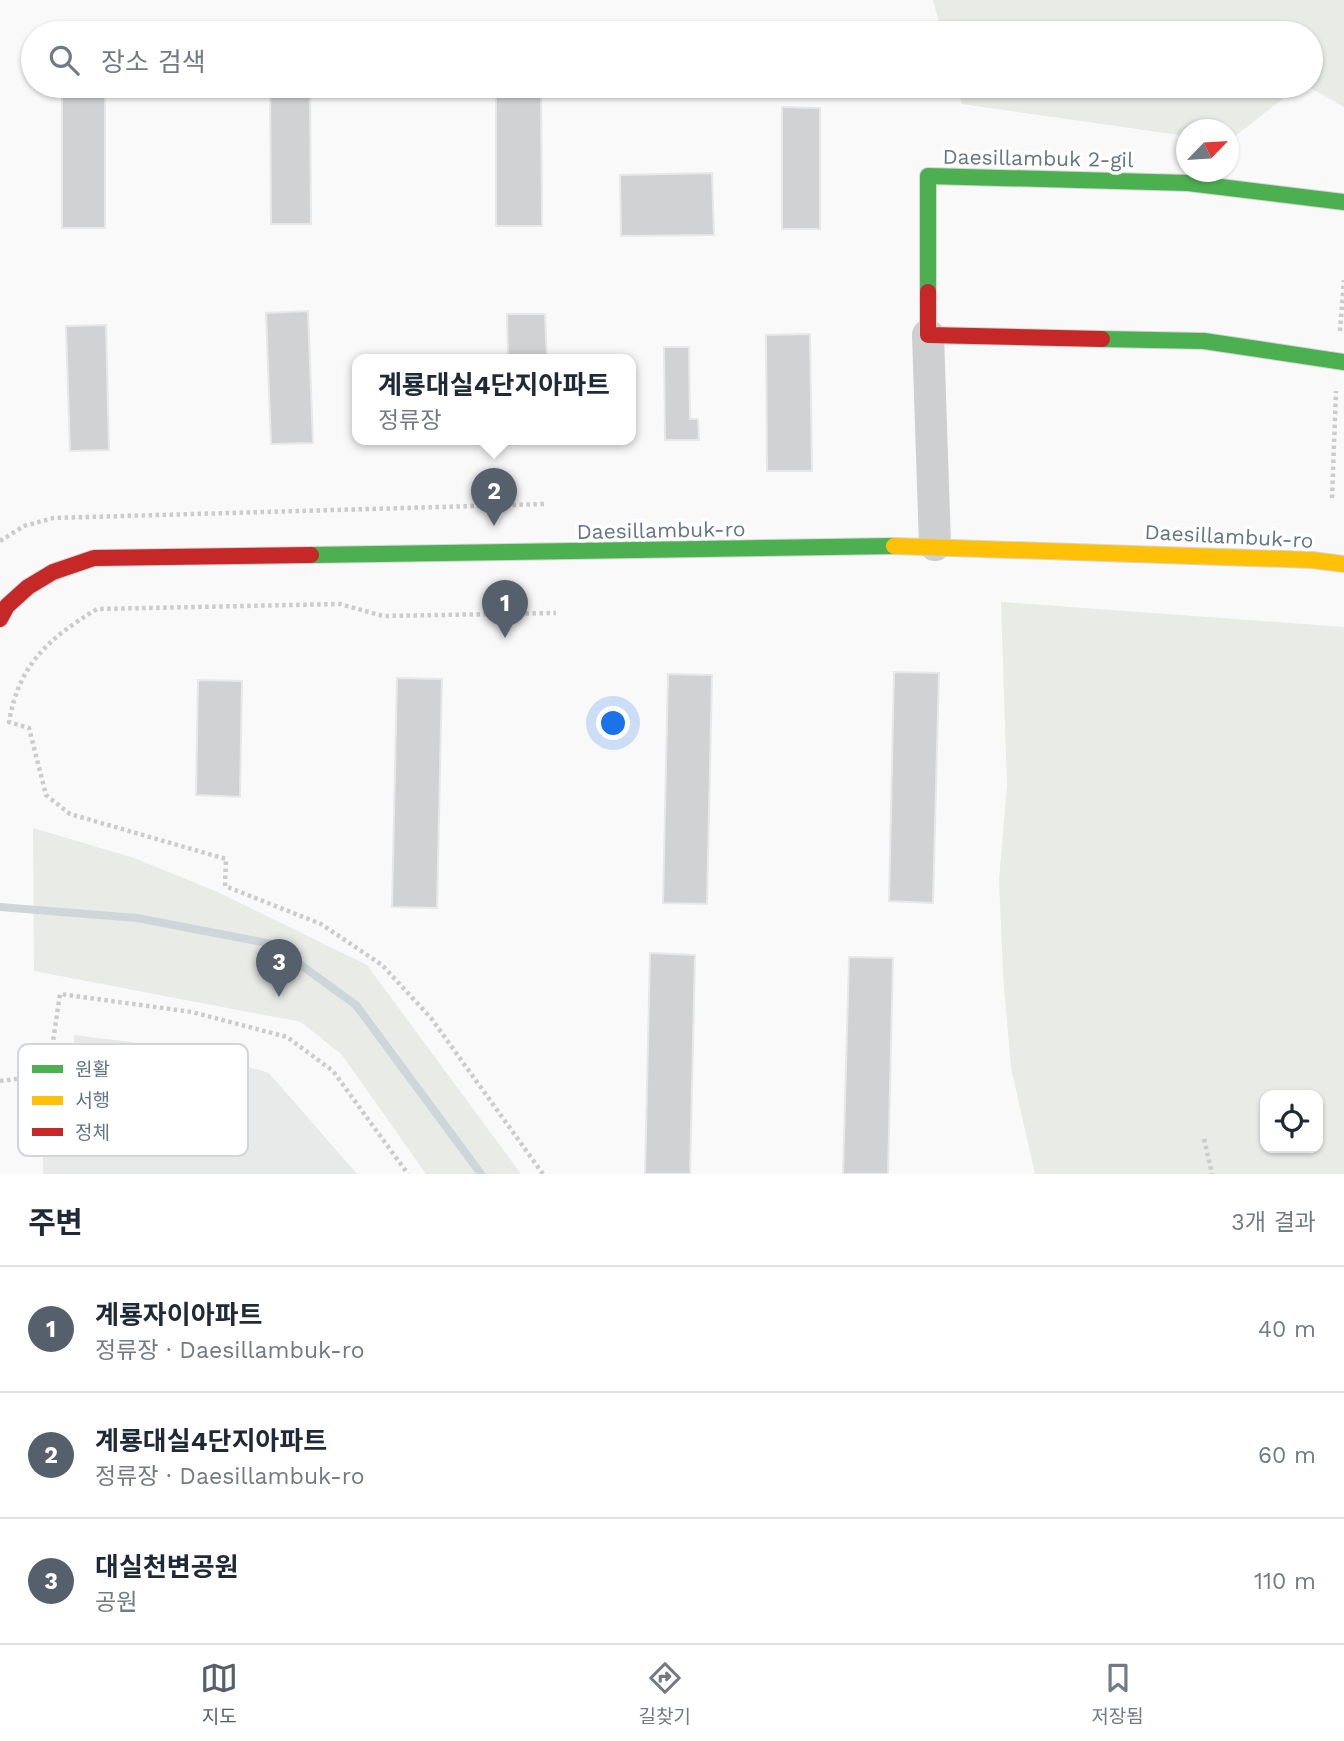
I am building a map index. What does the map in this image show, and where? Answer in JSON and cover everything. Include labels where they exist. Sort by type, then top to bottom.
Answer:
[{"type":"street","name":"Daesillambuk 2-gil","points":[[928,335],[928,176],[1188,183],[1344,202]]},
{"type":"street","points":[[935,545],[928,335],[1204,341],[1344,362]]},
{"type":"street","name":"Daesillambuk-ro","points":[[0,618],[5,607],[49,572],[94,558],[935,545],[1312,560],[1344,564]]},
{"type":"path","points":[[1339,344],[1344,280]]},
{"type":"path","points":[[1332,498],[1336,389]]},
{"type":"path","points":[[0,541],[24,526],[53,518],[544,504]]},
{"type":"path","points":[[543,1174],[431,1018],[382,965],[321,924],[225,886],[226,859],[70,814],[46,795],[29,728],[9,722],[13,698],[29,663],[63,629],[97,609],[340,604],[383,616],[556,613]]},
{"type":"path","points":[[53,1044],[60,994],[192,1012],[287,1037],[333,1071],[408,1174]]},
{"type":"path","points":[[0,1081],[18,1079]]},
{"type":"path","points":[[1204,1139],[1212,1174]]},
{"type":"shaded area","points":[[933,0],[1344,0],[1344,107],[1323,95],[1323,21],[939,21]]},
{"type":"shaded area","points":[[960,98],[1284,98],[1239,133],[1239,119],[1176,119],[1176,135],[962,104]]},
{"type":"shaded area","points":[[1001,602],[1344,627],[1344,1174],[1035,1174],[1011,1068],[999,880],[1007,786]]},
{"type":"shaded area","points":[[33,828],[134,858],[220,893],[367,965],[521,1174],[426,1174],[342,1055],[301,1022],[34,971]]},
{"type":"shaded area","points":[[74,1035],[147,1044],[74,1044]]},
{"type":"shaded area","points":[[248,1067],[269,1073],[357,1174],[43,1174],[43,1156],[248,1156]]},
{"type":"building","points":[[62,98],[105,98],[105,228],[62,228]]},
{"type":"building","points":[[270,98],[310,98],[311,224],[271,224]]},
{"type":"building","points":[[496,98],[541,98],[542,226],[496,226]]},
{"type":"building","points":[[782,107],[820,108],[820,229],[782,229]]},
{"type":"building","points":[[712,173],[714,235],[621,236],[620,175]]},
{"type":"building","points":[[308,311],[313,443],[271,444],[266,313]]},
{"type":"building","points":[[507,314],[545,314],[547,354],[508,354]]},
{"type":"building","points":[[106,325],[109,450],[70,451],[66,326]]},
{"type":"building","points":[[810,334],[812,471],[767,471],[766,335]]},
{"type":"building","points":[[664,347],[689,347],[690,419],[698,419],[699,440],[665,440]]},
{"type":"building","points":[[894,672],[939,673],[933,903],[889,901]]},
{"type":"building","points":[[668,674],[712,675],[707,904],[663,903]]},
{"type":"building","points":[[397,678],[442,679],[437,908],[392,907]]},
{"type":"building","points":[[198,680],[242,681],[240,797],[196,795]]},
{"type":"building","points":[[650,953],[695,955],[690,1174],[645,1174]]},
{"type":"building","points":[[849,957],[893,958],[888,1174],[843,1174]]},
{"type":"waterway","points":[[0,907],[137,918],[272,944],[356,1005],[481,1174]]},
{"type":"traffic: fast","points":[[928,292],[928,176],[1188,183],[1344,202]]},
{"type":"traffic: fast","points":[[1102,339],[1204,341],[1344,362]]},
{"type":"traffic: fast","points":[[311,555],[894,546]]},
{"type":"traffic: slow","points":[[894,546],[1312,560],[1344,564]]},
{"type":"traffic: jam","points":[[928,292],[928,335],[1102,339]]},
{"type":"traffic: jam","points":[[0,619],[7,606],[28,587],[53,572],[94,558],[311,555]]},
{"type":"place","name":"계룡대실4단지아파트","points":[[494,526]]},
{"type":"place","name":"계룡자이아파트","points":[[505,638]]},
{"type":"place","name":"대실천변공원","points":[[279,997]]}]
